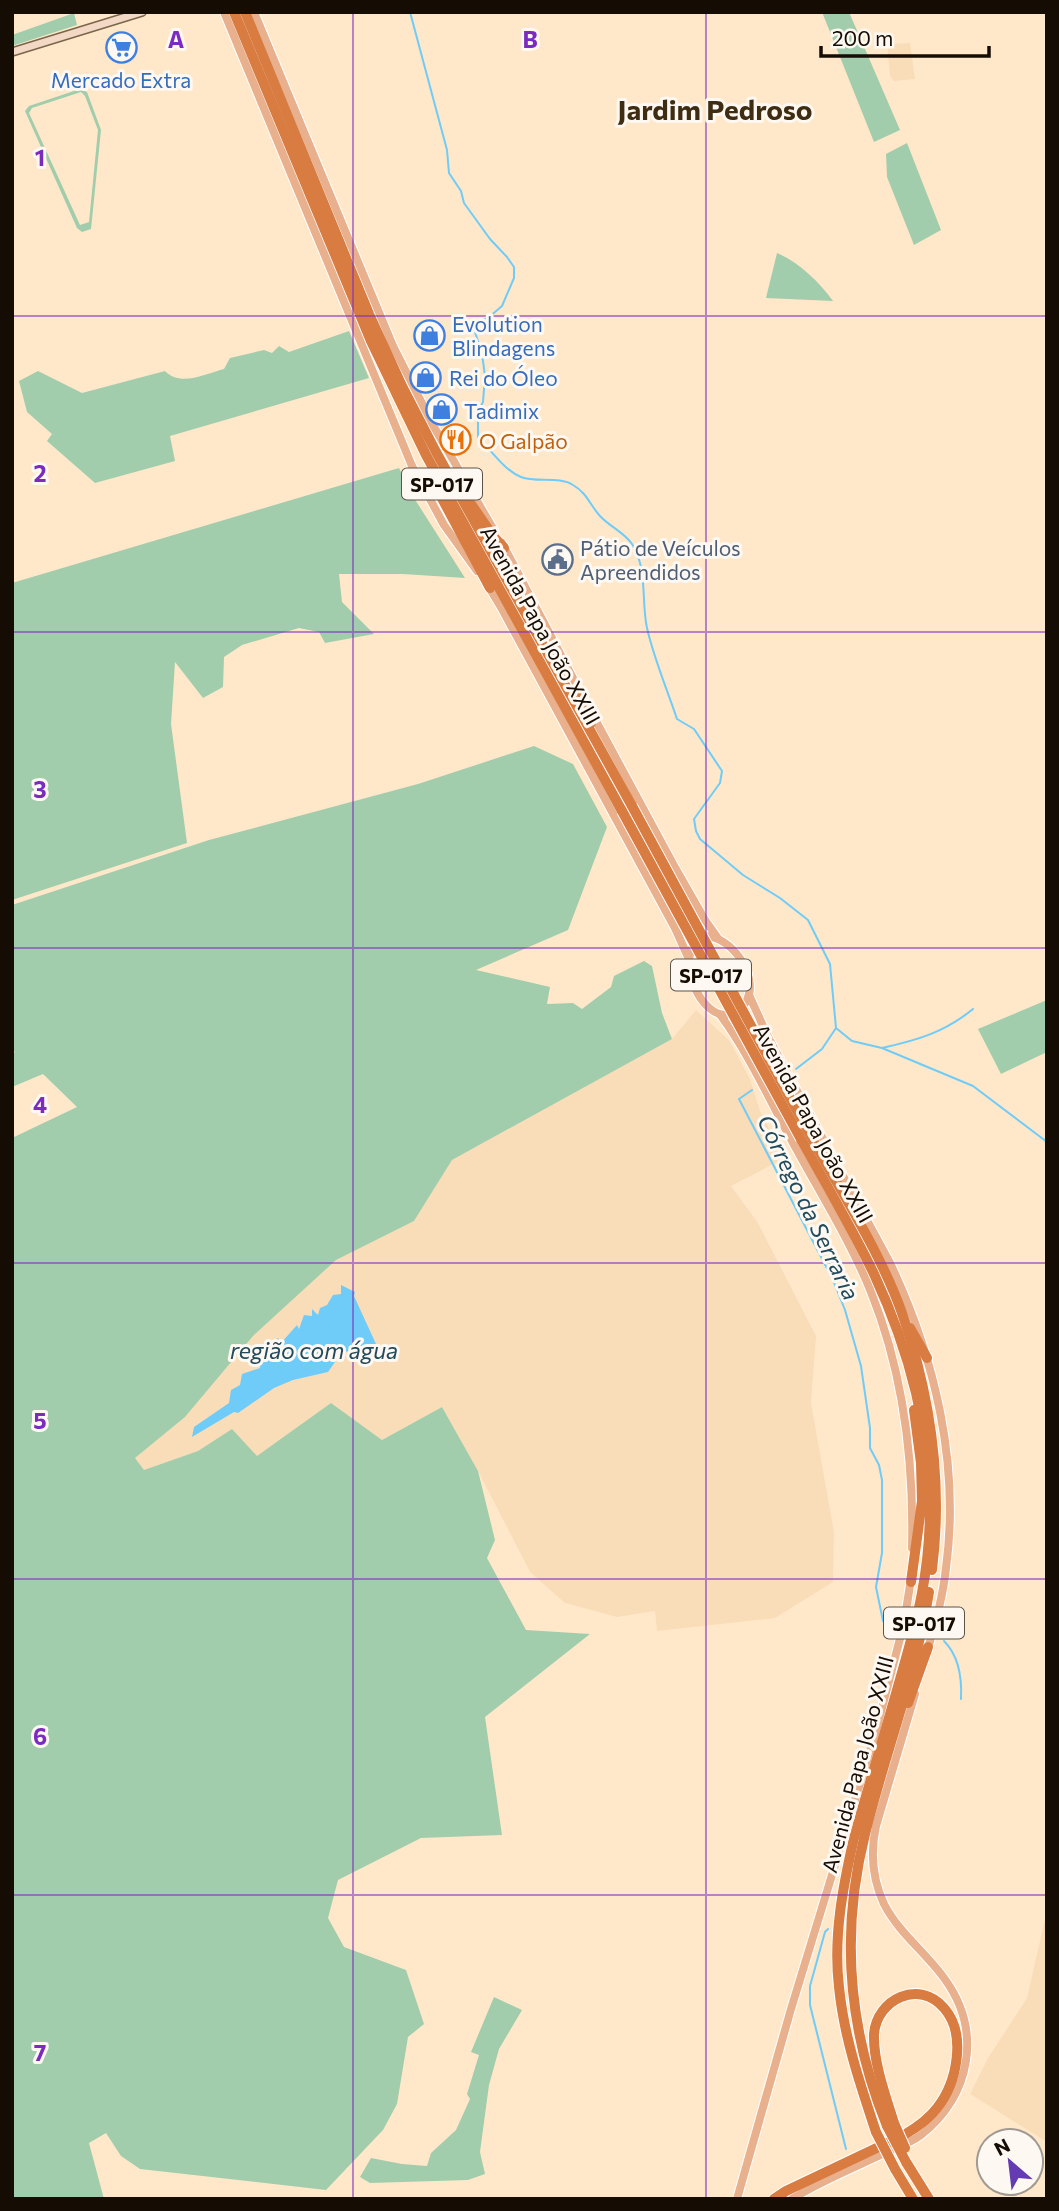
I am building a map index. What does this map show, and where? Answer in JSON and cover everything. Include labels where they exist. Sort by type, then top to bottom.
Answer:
[{"type":"highway","name":"Avenida Papa João XXIII","points":[[234,12],[431,454],[805,1136],[874,1273],[900,1338],[918,1394],[926,1440],[930,1503],[927,1556],[915,1627],[854,1838],[844,1884],[839,1928],[839,1985],[852,2058],[876,2132],[913,2199]]},
{"type":"highway","name":"Avenida Papa João XXIII","points":[[246,12],[292,142]]},
{"type":"highway","points":[[431,454],[430,473],[490,588]]},
{"type":"highway","points":[[431,454],[504,548]]},
{"type":"highway","name":"Avenida Papa João XXIII","points":[[431,454],[599,747],[627,809]]},
{"type":"highway","points":[[582,695],[599,747]]},
{"type":"highway","name":"Avenida Papa João XXIII","points":[[805,1136],[872,1249],[901,1312],[928,1409],[936,1465],[935,1552],[924,1622],[864,1836],[849,1947],[856,2023],[870,2081],[891,2125]]},
{"type":"highway","points":[[901,1312],[928,1358]]},
{"type":"highway","points":[[900,1338],[915,1413],[921,1463],[920,1521],[911,1582]]},
{"type":"highway","points":[[890,1745],[902,1720],[928,1647]]},
{"type":"highway","points":[[774,2199],[786,2191],[904,2136],[922,2124],[937,2108],[951,2080],[956,2062],[956,2035],[945,2009],[939,2002],[922,1994],[904,1995],[887,2005],[877,2021],[874,2043],[891,2125],[907,2159],[916,2178],[929,2199]]},
{"type":"main road","points":[[12,52],[142,12]]},
{"type":"main road","name":"Avenida Papa João XXIII","points":[[224,12],[412,466],[444,525],[490,588],[675,928],[688,957]]},
{"type":"main road","name":"Avenida Papa João XXIII","points":[[254,12],[393,346],[434,427],[504,548],[673,863],[717,937]]},
{"type":"main road","points":[[705,936],[717,937],[739,957],[746,973],[749,995],[743,1007],[721,1016],[711,1011],[698,991],[689,970],[688,957],[695,941],[705,936]]},
{"type":"main road","name":"Avenida Papa João XXIII","points":[[749,995],[769,1039],[906,1296],[928,1358],[945,1434],[949,1502],[946,1569],[940,1602],[876,1826],[872,1842],[872,1865],[878,1889],[888,1910],[907,1938],[945,1979],[961,2008],[967,2037],[966,2067],[950,2104],[917,2138],[792,2199]]},
{"type":"main road","name":"Avenida Papa João XXIII","points":[[721,1016],[743,1049],[871,1293],[888,1340],[900,1386],[912,1482],[911,1582],[898,1647],[872,1744],[791,2009],[737,2199]]},
{"type":"shaded area","points":[[910,43],[915,79],[894,81],[890,76],[887,44]]},
{"type":"shaded area","points":[[696,1010],[729,1040],[750,1079],[760,1111],[785,1158],[731,1186],[758,1223],[816,1336],[811,1403],[834,1532],[833,1582],[775,1618],[657,1631],[655,1611],[617,1617],[565,1603],[530,1572],[442,1407],[382,1440],[331,1403],[257,1457],[232,1429],[198,1451],[144,1470],[135,1458],[185,1417],[253,1336],[336,1260],[414,1221],[452,1160],[672,1039]]},
{"type":"shaded area","points":[[1047,1910],[1047,2142],[1045,2127],[1023,2127],[970,2094],[988,2058],[1027,1998]]},
{"type":"green space","points":[[822,12],[849,12],[900,130],[874,142]]},
{"type":"green space","points":[[74,13],[77,25],[12,46],[12,35]]},
{"type":"green space","points":[[80,89],[87,92],[101,130],[91,229],[82,232],[77,228],[25,111],[29,106]],"holes":[[[81,92],[98,130],[89,222],[80,225],[29,113],[32,108]]]},
{"type":"green space","points":[[907,143],[941,230],[914,245],[887,177],[886,154]]},
{"type":"green space","points":[[777,253],[808,273],[833,301],[766,298]]},
{"type":"green space","points":[[349,331],[369,378],[170,436],[175,461],[95,483],[47,441],[52,434],[27,412],[19,381],[38,371],[82,393],[165,371],[178,378],[193,378],[224,369],[230,358],[264,350],[272,353],[279,346],[289,352]]},
{"type":"green space","points":[[399,468],[414,498],[465,578],[339,574],[342,602],[374,634],[325,643],[319,632],[299,628],[242,645],[224,657],[223,687],[203,698],[175,662],[171,724],[187,843],[12,900],[12,583]]},
{"type":"green space","points":[[534,746],[573,764],[607,827],[568,930],[476,970],[550,987],[547,1004],[573,1003],[582,1009],[611,987],[614,976],[644,961],[652,966],[662,1013],[672,1039],[452,1160],[414,1221],[336,1260],[253,1336],[185,1417],[135,1458],[144,1470],[198,1451],[232,1429],[257,1456],[331,1403],[382,1440],[442,1407],[478,1471],[495,1540],[487,1558],[526,1630],[590,1634],[485,1717],[502,1835],[421,1838],[338,1880],[328,1918],[344,1947],[406,1970],[424,2024],[408,2037],[397,2104],[383,2130],[326,2190],[140,2169],[121,2156],[106,2133],[89,2143],[104,2199],[12,2199],[12,1138],[77,1107],[43,1074],[12,1087],[12,1054],[15,1052],[12,1049],[12,905],[209,840],[418,784]]},
{"type":"green space","points":[[1047,1000],[1047,1052],[1001,1074],[978,1029]]},
{"type":"green space","points":[[494,1997],[522,2010],[499,2049],[489,2085],[480,2152],[485,2174],[468,2180],[370,2183],[360,2177],[371,2158],[427,2166],[431,2153],[456,2130],[470,2099],[467,2094],[479,2055],[471,2052]]},
{"type":"water","name":"região com água","points":[[341,1285],[355,1292],[354,1296],[376,1344],[345,1352],[341,1347],[338,1348],[340,1355],[328,1372],[293,1380],[274,1388],[238,1413],[234,1412],[192,1437],[194,1427],[229,1403],[231,1390],[240,1385],[242,1374],[260,1368],[260,1354],[263,1352],[269,1358],[273,1355],[272,1343],[278,1338],[281,1343],[297,1325],[299,1329],[304,1315],[312,1316],[312,1309],[318,1315],[320,1308],[327,1305],[333,1295],[341,1294]]},
{"type":"waterway","points":[[410,12],[447,150],[449,173],[461,191],[464,203],[514,267],[514,278],[502,306],[488,318],[476,323],[475,332],[485,376],[483,402],[478,412],[478,437],[503,465],[515,474],[533,480],[567,482],[578,488],[600,516],[632,544],[640,564],[650,640],[677,719],[694,729],[722,771],[720,783],[694,819],[700,839],[743,875],[780,898],[808,920],[830,964],[836,1028],[852,1041],[882,1048],[973,1086],[1047,1142]]},
{"type":"waterway","points":[[882,1048],[931,1034],[952,1024],[973,1009]]},
{"type":"waterway","name":"Córrego da Serraria","points":[[796,1069],[822,1049],[836,1028]]},
{"type":"waterway","name":"Córrego da Serraria","points":[[752,1090],[739,1099],[833,1280],[845,1310],[861,1366],[870,1428],[870,1448],[879,1465],[882,1480],[882,1553],[876,1587],[883,1621],[891,1631]]},
{"type":"waterway","name":"Córrego da Serraria","points":[[944,1641],[958,1668],[961,1699]]},
{"type":"waterway","name":"Córrego da Serraria","points":[[828,1929],[810,1986],[810,2005],[846,2149]]},
{"type":"place","name":"Mercado Extra","points":[[121,47]]},
{"type":"place","name":"Evolution Blindagens","points":[[429,335]]},
{"type":"place","name":"Rei do Óleo","points":[[426,377]]},
{"type":"place","name":"Tadimix","points":[[441,410]]},
{"type":"place","name":"O Galpão","points":[[456,440]]},
{"type":"place","name":"Pátio de Veículos Apreendidos","points":[[557,559]]},
{"type":"district","name":"Jardim Pedroso","points":[[715,109]]}]
